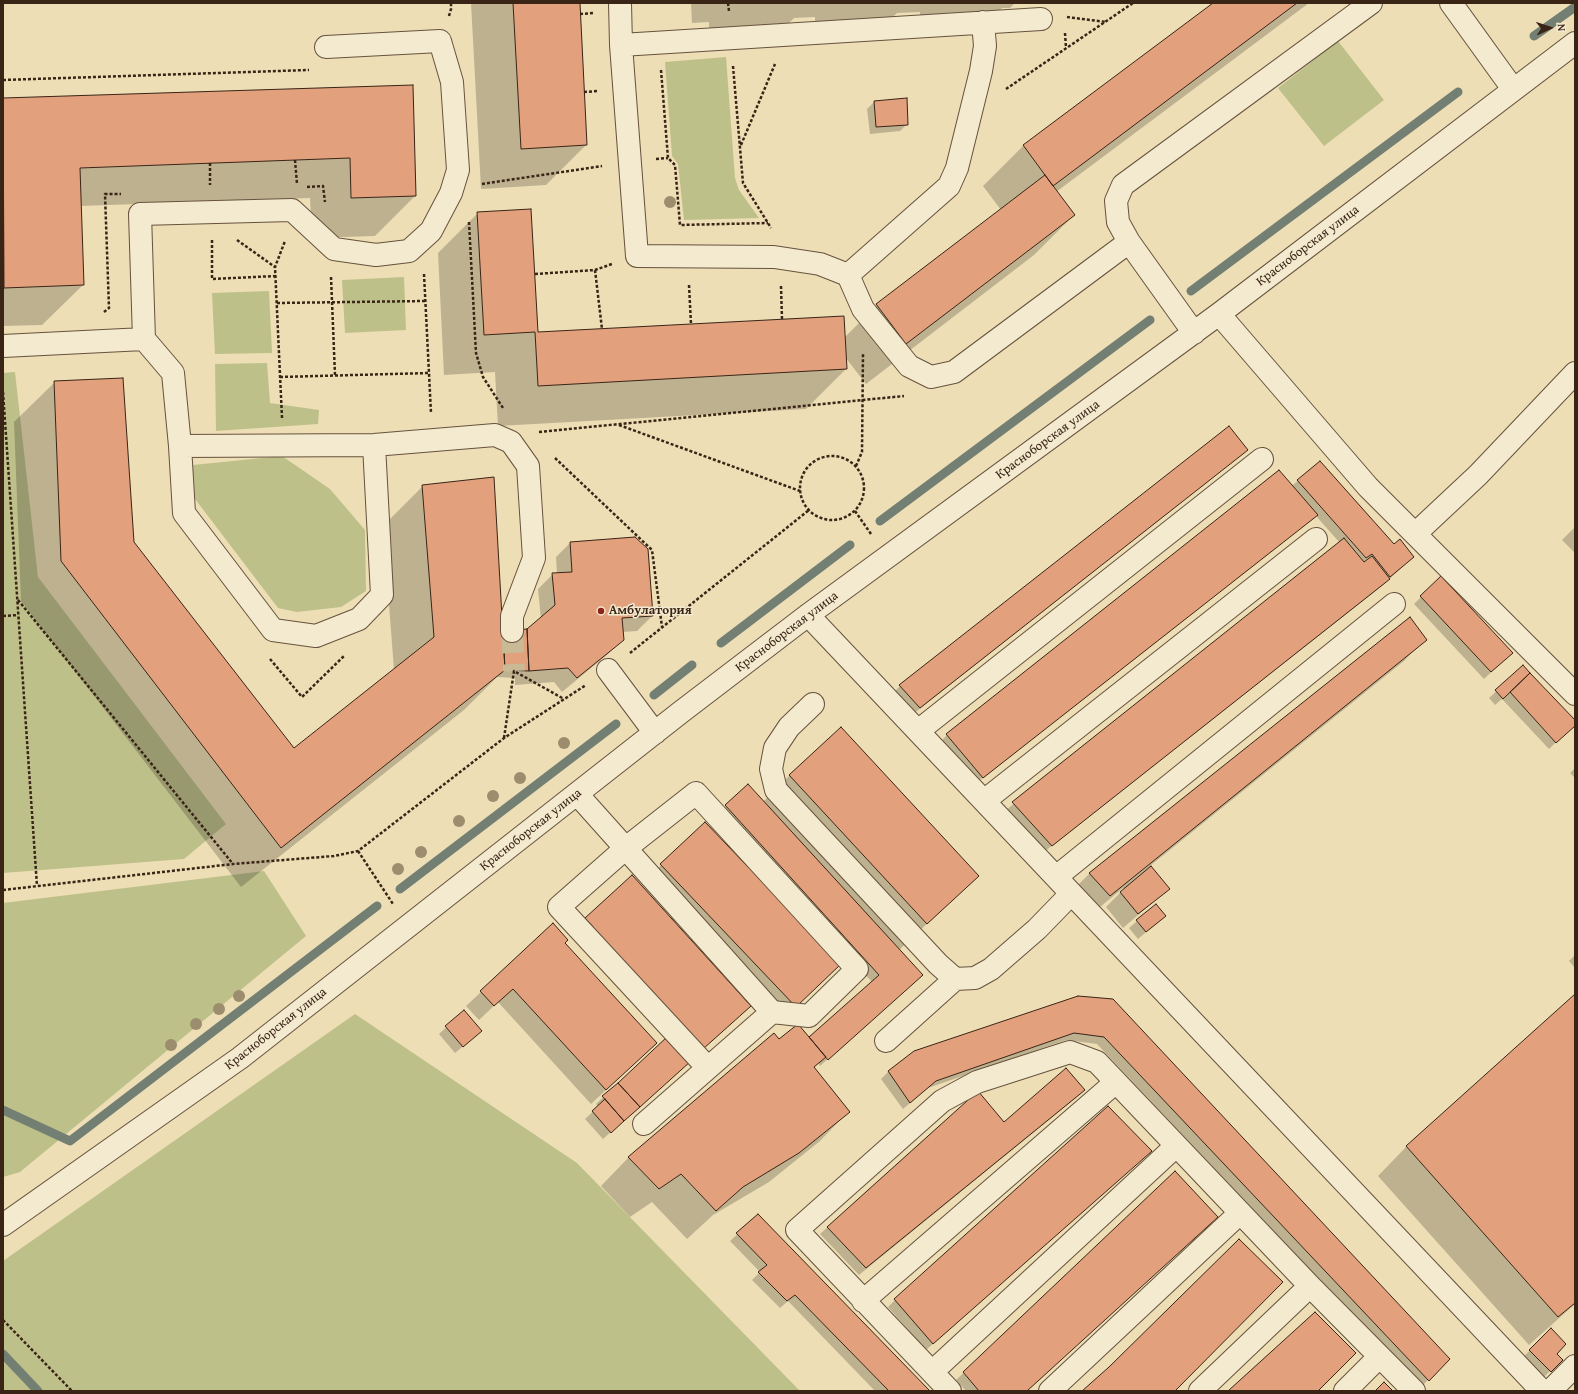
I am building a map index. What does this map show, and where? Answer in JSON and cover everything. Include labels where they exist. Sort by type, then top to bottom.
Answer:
[{"type":"street","points":[[620,3],[621,45],[637,256],[777,257],[820,264],[848,275],[863,309],[909,366],[931,377],[954,372],[1129,242]]},
{"type":"street","points":[[1194,333],[1129,242],[1118,222],[1116,201],[1123,185],[1371,3]]},
{"type":"street","points":[[1451,3],[1513,89]]},
{"type":"street","points":[[621,45],[1041,19]]},
{"type":"street","points":[[848,275],[949,186],[957,168],[981,71],[985,46],[983,22]]},
{"type":"street","points":[[326,47],[440,41],[452,82],[458,170],[451,193],[431,231],[409,251],[376,255],[334,249],[292,210],[140,214],[144,339],[173,373],[180,446],[184,513],[273,630],[316,636],[359,619],[382,595],[374,445]]},
{"type":"street","name":"Красноборская улица","points":[[3,1225],[240,1058],[808,615],[1194,333],[1575,43]]},
{"type":"street","points":[[1219,314],[1368,487],[1575,694]]},
{"type":"street","points":[[3,346],[144,339]]},
{"type":"street","points":[[1415,534],[1478,475],[1575,373]]},
{"type":"street","points":[[180,446],[374,445],[495,435],[511,442],[528,466],[534,558],[512,616],[512,631]]},
{"type":"street","points":[[918,731],[1262,459]]},
{"type":"street","points":[[984,801],[1316,539]]},
{"type":"street","points":[[1056,877],[1394,604]]},
{"type":"street","points":[[808,615],[1541,1390],[1575,1366]]},
{"type":"street","points":[[608,670],[655,733]]},
{"type":"street","points":[[813,704],[789,727],[775,748],[771,769],[776,790],[938,964],[955,979]]},
{"type":"street","points":[[577,794],[626,848],[772,1012],[809,1016],[857,969],[696,794],[626,848],[559,907],[708,1068]]},
{"type":"street","points":[[886,1042],[955,979],[975,978],[991,969],[1037,929],[1072,894]]},
{"type":"street","points":[[644,1124],[772,1012]]},
{"type":"street","points":[[950,1391],[797,1230],[942,1101],[977,1082],[1070,1052],[1097,1062],[1310,1286],[1414,1391]]},
{"type":"street","points":[[863,1301],[1116,1082]]},
{"type":"street","points":[[932,1372],[1176,1146]]},
{"type":"street","points":[[1050,1391],[1240,1213]]},
{"type":"street","points":[[1200,1391],[1310,1286]]},
{"type":"street","points":[[1345,1391],[1379,1357]]},
{"type":"path","points":[[728,3],[743,183],[772,230],[777,257],[782,319]]},
{"type":"path","points":[[970,112],[1133,3]]},
{"type":"path","points":[[1041,19],[1065,17],[1106,22]]},
{"type":"path","points":[[740,146],[788,35]]},
{"type":"path","points":[[658,43],[668,158],[675,165],[680,226],[768,223]]},
{"type":"path","points":[[3,80],[240,72]]},
{"type":"path","points":[[283,446],[275,267],[290,228],[298,216],[295,160]]},
{"type":"path","points":[[477,184],[630,162]]},
{"type":"path","points":[[468,215],[476,353],[483,376],[506,414]]},
{"type":"path","points":[[212,236],[212,279],[276,276]]},
{"type":"path","points":[[334,249],[330,260],[335,375]]},
{"type":"path","points":[[688,256],[690,324]]},
{"type":"path","points":[[535,274],[595,270],[602,329]]},
{"type":"path","points":[[424,272],[431,418]]},
{"type":"path","points":[[277,303],[425,300]]},
{"type":"path","points":[[856,466],[862,452],[863,309]]},
{"type":"path","points":[[280,377],[429,373]]},
{"type":"path","points":[[511,442],[529,433],[912,395],[931,377]]},
{"type":"path","points":[[3,392],[37,886]]},
{"type":"path","points":[[618,424],[800,491]]},
{"type":"path","points":[[551,454],[652,550],[662,627]]},
{"type":"path","points":[[826,456],[842,457],[856,466],[864,480],[864,497],[855,511],[840,520],[823,519],[809,510],[803,501],[800,491],[803,476],[812,463],[826,456]]},
{"type":"path","points":[[3,890],[233,864],[334,856],[358,851],[504,738],[608,670],[809,510]]},
{"type":"path","points":[[855,511],[874,538]]},
{"type":"path","points":[[18,599],[233,864]]},
{"type":"path","points":[[3,616],[18,615]]},
{"type":"path","points":[[504,738],[514,670],[564,699]]},
{"type":"path","points":[[358,851],[408,927]]},
{"type":"path","points":[[3,1320],[72,1391]]},
{"type":"green space","points":[[1338,41],[1384,100],[1324,146],[1278,88]]},
{"type":"green space","points":[[726,57],[735,178],[739,190],[759,218],[684,220],[678,164],[672,156],[665,62]]},
{"type":"green space","points":[[404,277],[406,330],[345,333],[342,280]]},
{"type":"green space","points":[[269,291],[272,353],[215,354],[212,293]]},
{"type":"green space","points":[[267,363],[270,403],[319,410],[318,424],[216,431],[215,364]]},
{"type":"green space","points":[[15,372],[38,577],[226,824],[184,859],[3,873],[3,373]]},
{"type":"green space","points":[[282,456],[330,489],[365,530],[366,591],[341,607],[297,612],[278,608],[192,495],[193,465]]},
{"type":"green space","points":[[264,871],[306,936],[20,1172],[3,1177],[3,903]]},
{"type":"green space","points":[[355,1014],[577,1163],[800,1391],[3,1391],[3,1261]]},
{"type":"building","points":[[513,3],[580,3],[587,145],[521,149]]},
{"type":"building","points":[[1213,3],[1297,3],[1053,186],[1023,145]]},
{"type":"building","points":[[413,85],[416,196],[351,198],[350,158],[80,168],[84,285],[4,288],[3,98]]},
{"type":"building","points":[[907,98],[908,125],[876,127],[874,101]]},
{"type":"building","points":[[1045,175],[1075,215],[906,344],[876,304]]},
{"type":"building","points":[[531,209],[538,332],[844,316],[847,369],[538,386],[535,332],[484,335],[477,212]]},
{"type":"building","points":[[123,378],[134,542],[294,748],[434,637],[422,485],[494,477],[505,670],[281,848],[61,561],[54,381]]},
{"type":"building","points":[[1229,426],[1248,450],[920,708],[899,685]]},
{"type":"building","points":[[1320,461],[1394,544],[1400,539],[1414,557],[1390,577],[1372,554],[1366,558],[1297,480]]},
{"type":"building","points":[[1279,470],[1318,515],[983,778],[946,734]]},
{"type":"building","name":"Амбулатория","points":[[635,537],[648,549],[653,616],[622,618],[624,640],[577,678],[568,668],[529,671],[527,629],[555,605],[552,573],[572,572],[570,542]]},
{"type":"building","points":[[1344,538],[1364,562],[1372,556],[1390,579],[1052,846],[1012,802]]},
{"type":"building","points":[[1441,576],[1513,653],[1491,672],[1420,596]]},
{"type":"building","points":[[1410,617],[1427,640],[1110,896],[1089,873]]},
{"type":"building","points":[[527,629],[529,671],[505,670],[503,631]]},
{"type":"building","points":[[1523,665],[1530,673],[1503,699],[1495,690]]},
{"type":"building","points":[[1530,673],[1575,720],[1575,726],[1556,743],[1510,692]]},
{"type":"building","points":[[841,727],[979,876],[927,924],[789,775]]},
{"type":"building","points":[[748,784],[923,975],[828,1060],[809,1037],[879,975],[725,805]]},
{"type":"building","points":[[705,822],[841,964],[796,1007],[660,864]]},
{"type":"building","points":[[1151,866],[1170,889],[1138,914],[1120,892]]},
{"type":"building","points":[[632,875],[751,1006],[703,1049],[585,918]]},
{"type":"building","points":[[1156,904],[1166,916],[1146,932],[1136,920]]},
{"type":"building","points":[[553,923],[568,940],[565,943],[657,1043],[606,1090],[513,989],[494,1006],[480,991]]},
{"type":"building","points":[[1575,994],[1575,1303],[1558,1317],[1406,1146]]},
{"type":"building","points":[[1078,996],[1113,999],[1450,1359],[1429,1381],[1104,1037],[1074,1033],[936,1081],[910,1103],[888,1071],[914,1051]]},
{"type":"building","points":[[464,1010],[482,1031],[463,1047],[445,1026]]},
{"type":"building","points":[[798,1024],[826,1057],[814,1067],[850,1112],[799,1153],[743,1187],[716,1211],[681,1174],[659,1189],[628,1157],[774,1033],[779,1039]]},
{"type":"building","points":[[668,1036],[691,1061],[640,1107],[618,1083]]},
{"type":"building","points":[[1066,1068],[1085,1090],[866,1268],[827,1227],[978,1091],[1004,1122]]},
{"type":"building","points":[[618,1083],[640,1107],[624,1121],[602,1096]]},
{"type":"building","points":[[605,1099],[624,1121],[611,1133],[592,1111]]},
{"type":"building","points":[[1108,1106],[1152,1151],[933,1344],[894,1299]]},
{"type":"building","points":[[1175,1171],[1218,1217],[1027,1391],[979,1391],[963,1372]]},
{"type":"building","points":[[758,1214],[930,1391],[889,1391],[795,1295],[787,1301],[758,1272],[767,1265],[736,1233]]},
{"type":"building","points":[[1239,1239],[1283,1282],[1175,1391],[1082,1391],[1109,1367]]},
{"type":"building","points":[[1315,1312],[1356,1353],[1318,1391],[1228,1391]]},
{"type":"building","points":[[1551,1328],[1566,1344],[1557,1354],[1563,1360],[1551,1372],[1529,1350]]},
{"type":"building","points":[[1384,1382],[1393,1391],[1375,1391]]},
{"type":"waterway","points":[[1534,36],[1575,7]]},
{"type":"waterway","points":[[1191,291],[1458,92]]},
{"type":"waterway","points":[[880,521],[1150,320]]},
{"type":"waterway","points":[[721,643],[850,545]]},
{"type":"waterway","points":[[654,695],[692,665]]},
{"type":"waterway","points":[[400,889],[616,724]]},
{"type":"waterway","points":[[3,1110],[70,1141],[377,906]]},
{"type":"waterway","points":[[3,1354],[38,1391]]},
{"type":"tunnel","points":[[512,631],[514,671]]},
{"type":"place","name":"Амбулатория","points":[[601,611]]}]
